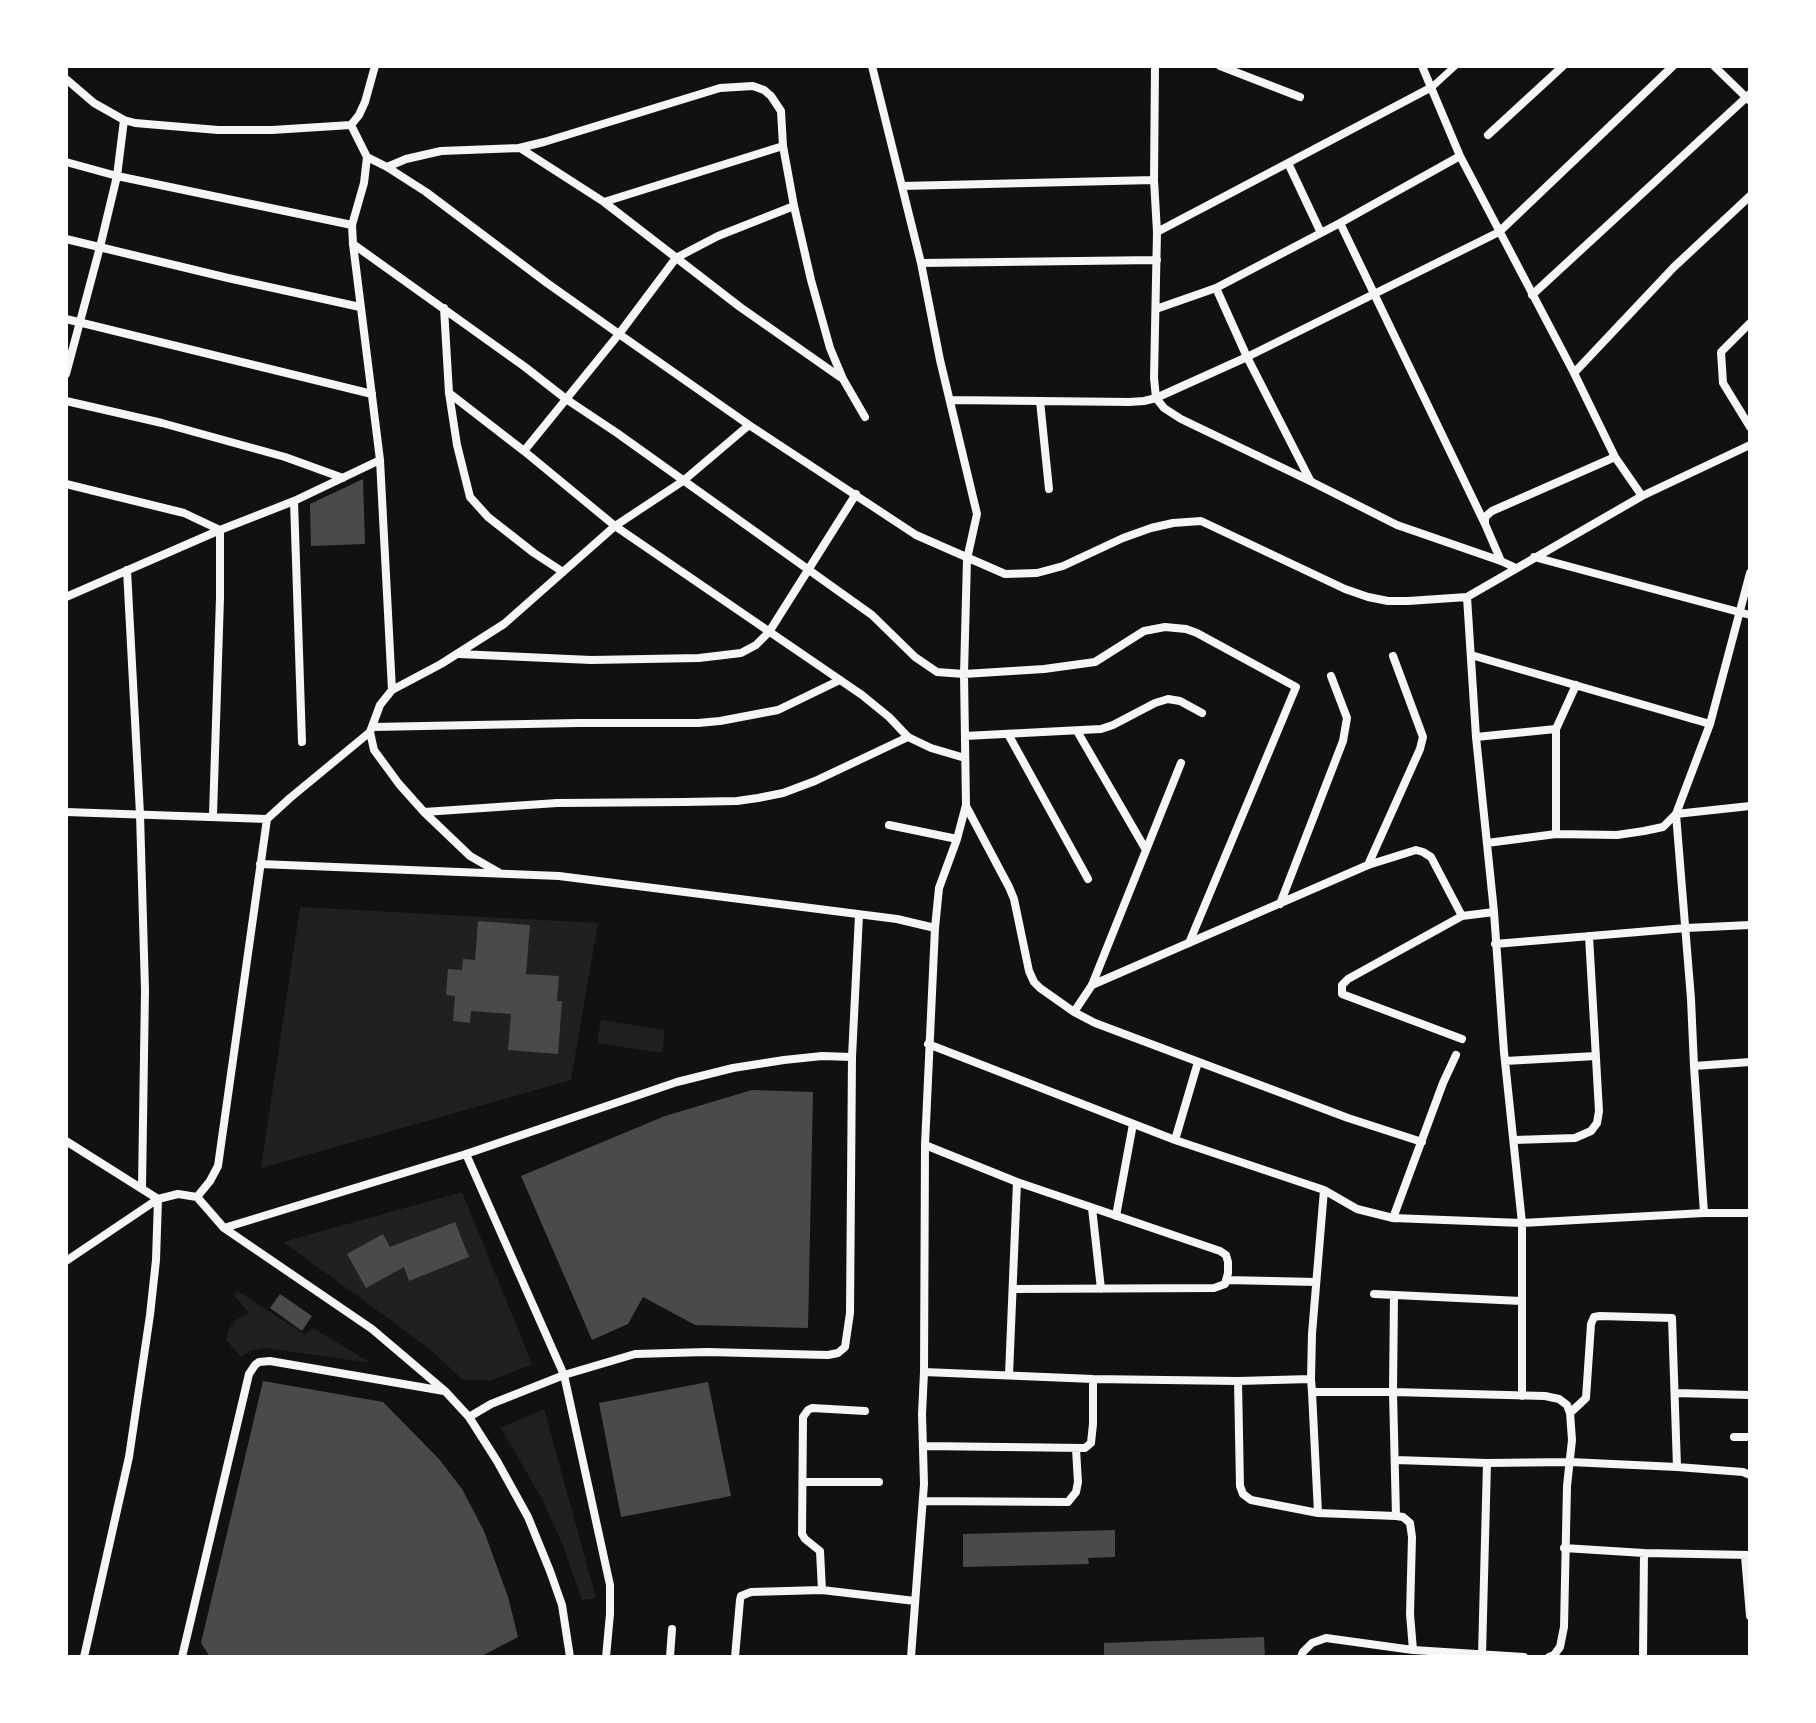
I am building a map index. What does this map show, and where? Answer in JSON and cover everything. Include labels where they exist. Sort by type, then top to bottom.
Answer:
[{"type":"street","points":[[66,79],[94,103],[124,120],[218,130],[272,130],[351,125],[365,102],[375,66]]},
{"type":"street","points":[[872,66],[921,263],[940,360],[977,514],[967,559],[964,674],[966,805],[939,888],[928,1044],[923,1501],[911,1657]]},
{"type":"street","points":[[1155,66],[1156,398],[1164,408],[1181,419],[1397,525],[1516,568]]},
{"type":"street","points":[[1220,66],[1300,97]]},
{"type":"street","points":[[1422,66],[1460,156],[1615,457],[1642,496]]},
{"type":"street","points":[[1157,232],[1432,87],[1455,66]]},
{"type":"street","points":[[1488,135],[1563,66]]},
{"type":"street","points":[[950,400],[1129,402],[1156,398],[1247,357],[1499,232],[1673,66]]},
{"type":"street","points":[[1532,295],[1749,98],[1714,66]]},
{"type":"street","points":[[387,167],[441,151],[519,148],[720,88],[753,86],[764,90],[779,106],[794,206],[830,348],[843,379],[865,417]]},
{"type":"street","points":[[66,374],[117,176],[124,120]]},
{"type":"street","points":[[351,125],[367,157],[364,183],[352,225],[380,460],[392,690]]},
{"type":"street","points":[[604,202],[783,146]]},
{"type":"street","points":[[519,148],[604,202],[740,307],[843,379]]},
{"type":"street","points":[[1156,309],[1216,288],[1460,156]]},
{"type":"street","points":[[367,157],[426,192],[619,334],[749,425],[916,535],[1005,574],[1037,573],[1063,566],[1151,528],[1201,521],[1368,597],[1388,601],[1467,597],[1642,496],[1750,445]]},
{"type":"street","points":[[66,162],[117,176],[352,225]]},
{"type":"street","points":[[1288,163],[1321,233]]},
{"type":"street","points":[[902,186],[1154,180]]},
{"type":"street","points":[[1574,373],[1674,267],[1750,196]]},
{"type":"street","points":[[524,451],[676,258],[718,236],[794,206]]},
{"type":"street","points":[[1340,223],[1501,561]]},
{"type":"street","points":[[66,239],[360,307]]},
{"type":"street","points":[[353,244],[872,615],[915,657],[937,672],[964,674],[1044,669],[1095,662],[1144,631],[1165,627],[1197,633],[1296,687],[1189,943]]},
{"type":"street","points":[[921,263],[1157,260]]},
{"type":"street","points":[[1216,288],[1310,481]]},
{"type":"street","points":[[444,308],[449,393],[457,445],[470,497],[488,517],[563,572]]},
{"type":"street","points":[[66,319],[372,394]]},
{"type":"street","points":[[1750,323],[1721,352],[1723,383],[1750,427]]},
{"type":"street","points":[[449,393],[615,526],[840,680],[876,706],[908,737],[965,758]]},
{"type":"street","points":[[66,401],[162,423],[285,457],[343,478]]},
{"type":"street","points":[[1040,401],[1049,489]]},
{"type":"street","points":[[502,874],[470,856],[424,812],[374,750],[371,730],[380,705],[392,690],[458,654],[504,624],[615,526],[683,481],[749,425]]},
{"type":"street","points":[[1485,524],[1485,517],[1492,511],[1615,457]]},
{"type":"street","points":[[66,597],[294,501],[380,460]]},
{"type":"street","points":[[66,484],[184,513],[220,530]]},
{"type":"street","points":[[458,654],[591,660],[699,658],[741,653],[756,645],[769,632],[856,494]]},
{"type":"street","points":[[294,501],[302,742]]},
{"type":"street","points":[[213,815],[220,530]]},
{"type":"street","points":[[1534,557],[1750,615]]},
{"type":"street","points":[[127,570],[140,814],[145,990],[142,1187]]},
{"type":"street","points":[[1487,843],[1556,834],[1617,835],[1644,831],[1663,827],[1676,814],[1710,724],[1750,573]]},
{"type":"street","points":[[1467,597],[1476,737],[1522,1223],[1522,1396]]},
{"type":"street","points":[[1471,655],[1710,724]]},
{"type":"street","points":[[1368,865],[1423,737],[1393,656]]},
{"type":"street","points":[[1279,904],[1343,741],[1347,718],[1331,676]]},
{"type":"street","points":[[197,1197],[218,1166],[267,819],[371,730],[578,723],[698,723],[739,719],[778,710],[840,680]]},
{"type":"street","points":[[1556,834],[1556,729],[1576,685]]},
{"type":"street","points":[[965,736],[1101,729],[1168,699],[1180,701],[1202,713]]},
{"type":"street","points":[[1476,737],[1556,729]]},
{"type":"street","points":[[1077,731],[1146,850]]},
{"type":"street","points":[[1008,734],[1088,879]]},
{"type":"street","points":[[424,812],[557,803],[737,801],[758,798],[815,781],[908,737]]},
{"type":"street","points":[[1074,1012],[1092,985],[1181,763]]},
{"type":"street","points":[[966,805],[1014,899],[1034,982],[1074,1012],[1198,1062],[1422,1142]]},
{"type":"street","points":[[1676,814],[1750,806]]},
{"type":"street","points":[[66,812],[267,819]]},
{"type":"street","points":[[1676,814],[1704,1213]]},
{"type":"street","points":[[889,825],[957,839]]},
{"type":"street","points":[[1092,985],[1368,865],[1416,850],[1431,857],[1462,916]]},
{"type":"street","points":[[260,864],[559,876],[897,919],[935,928]]},
{"type":"street","points":[[1462,1039],[1342,994],[1342,985],[1462,916],[1494,912]]},
{"type":"street","points":[[469,1417],[491,1404],[564,1375],[635,1354],[828,1355],[845,1347],[850,1313],[852,1057],[859,915]]},
{"type":"street","points":[[1495,944],[1750,925]]},
{"type":"street","points":[[1514,1140],[1575,1138],[1591,1131],[1597,1123],[1599,1111],[1589,936]]},
{"type":"street","points":[[928,1044],[1175,1140],[1324,1190],[1357,1209],[1393,1218],[1522,1223],[1750,1213]]},
{"type":"street","points":[[1393,1218],[1456,1055]]},
{"type":"street","points":[[224,1228],[466,1154],[677,1082],[733,1068],[822,1056],[852,1057]]},
{"type":"street","points":[[1505,1061],[1596,1056]]},
{"type":"street","points":[[1175,1140],[1198,1062]]},
{"type":"street","points":[[1694,1066],[1750,1062]]},
{"type":"street","points":[[1116,1216],[1133,1124]]},
{"type":"street","points":[[66,1141],[158,1199]]},
{"type":"street","points":[[925,1145],[1017,1182],[1220,1251],[1226,1255],[1228,1262],[1225,1284],[1214,1288],[1013,1289]]},
{"type":"street","points":[[466,1154],[564,1375],[610,1585],[606,1657]]},
{"type":"street","points":[[1009,1375],[1017,1182]]},
{"type":"street","points":[[1318,1513],[1311,1379],[1324,1190]]},
{"type":"street","points":[[66,1261],[158,1199],[178,1194],[197,1197],[224,1228],[372,1329],[445,1391],[469,1417],[497,1461],[528,1517],[562,1605],[570,1657]]},
{"type":"street","points":[[84,1657],[129,1457],[152,1301],[158,1199]]},
{"type":"street","points":[[1092,1208],[1101,1289]]},
{"type":"street","points":[[1226,1280],[1316,1282]]},
{"type":"street","points":[[1374,1294],[1521,1301]]},
{"type":"street","points":[[1394,1295],[1396,1516]]},
{"type":"street","points":[[1570,1413],[1586,1398],[1594,1317],[1672,1318],[1677,1467]]},
{"type":"street","points":[[182,1657],[249,1374],[255,1365],[270,1361],[445,1391]]},
{"type":"street","points":[[924,1372],[1093,1379],[1311,1379]]},
{"type":"street","points":[[923,1446],[1076,1449],[1089,1446],[1093,1424],[1093,1379]]},
{"type":"street","points":[[1238,1381],[1239,1471],[1243,1494],[1251,1500],[1318,1513],[1396,1516],[1408,1520],[1411,1528],[1410,1614],[1413,1650]]},
{"type":"street","points":[[1312,1392],[1522,1396],[1559,1399],[1567,1405],[1572,1440],[1564,1548],[1564,1627],[1560,1647],[1549,1657]]},
{"type":"street","points":[[1675,1393],[1750,1395]]},
{"type":"street","points":[[822,1590],[820,1551],[802,1534],[803,1417],[812,1408],[865,1411]]},
{"type":"street","points":[[1734,1437],[1750,1437]]},
{"type":"street","points":[[923,1501],[1068,1502],[1076,1492],[1078,1482],[1076,1449]]},
{"type":"street","points":[[1396,1460],[1570,1462],[1677,1467],[1750,1475]]},
{"type":"street","points":[[1482,1655],[1487,1463]]},
{"type":"street","points":[[803,1482],[879,1482]]},
{"type":"street","points":[[1564,1548],[1747,1555],[1750,1616]]},
{"type":"street","points":[[1643,1657],[1644,1553]]},
{"type":"street","points":[[735,1657],[741,1596],[751,1592],[822,1590],[915,1601]]},
{"type":"street","points":[[670,1657],[672,1629]]},
{"type":"street","points":[[1301,1657],[1312,1643],[1326,1638],[1413,1650],[1524,1657]]},
{"type":"street","points":[[1382,1646],[1382,1657]]},
{"type":"shaded area","points":[[300,907],[598,923],[571,1080],[261,1168]]},
{"type":"shaded area","points":[[601,1020],[665,1030],[662,1053],[597,1043]]},
{"type":"shaded area","points":[[462,1192],[532,1364],[492,1380],[463,1380],[407,1332],[283,1242]]},
{"type":"shaded area","points":[[238,1291],[305,1335],[313,1328],[371,1363],[265,1348],[250,1351],[241,1357],[226,1340],[236,1320],[249,1313],[234,1295]]},
{"type":"shaded area","points":[[544,1409],[596,1598],[582,1600],[542,1499],[501,1428]]},
{"type":"building","points":[[363,479],[365,544],[311,546],[310,504]]},
{"type":"building","points":[[478,921],[530,925],[526,974],[559,976],[557,1001],[562,1001],[558,1054],[508,1050],[511,1014],[471,1011],[470,1023],[453,1021],[455,996],[446,995],[448,969],[462,970],[463,959],[475,960]]},
{"type":"building","points":[[752,1090],[813,1092],[808,1328],[695,1325],[643,1297],[628,1324],[592,1340],[521,1176],[665,1116]]},
{"type":"building","points":[[455,1222],[469,1257],[409,1281],[404,1267],[366,1288],[347,1254],[383,1234],[390,1247]]},
{"type":"building","points":[[280,1294],[312,1316],[302,1331],[270,1308]]},
{"type":"building","points":[[263,1381],[383,1402],[439,1459],[462,1489],[484,1531],[508,1597],[518,1637],[480,1657],[210,1657],[201,1643]]},
{"type":"building","points":[[708,1382],[731,1496],[621,1517],[599,1403]]},
{"type":"building","points":[[1115,1530],[1115,1557],[1088,1558],[1089,1564],[963,1567],[963,1534]]},
{"type":"building","points":[[1264,1637],[1265,1657],[1104,1657],[1104,1643]]}]
